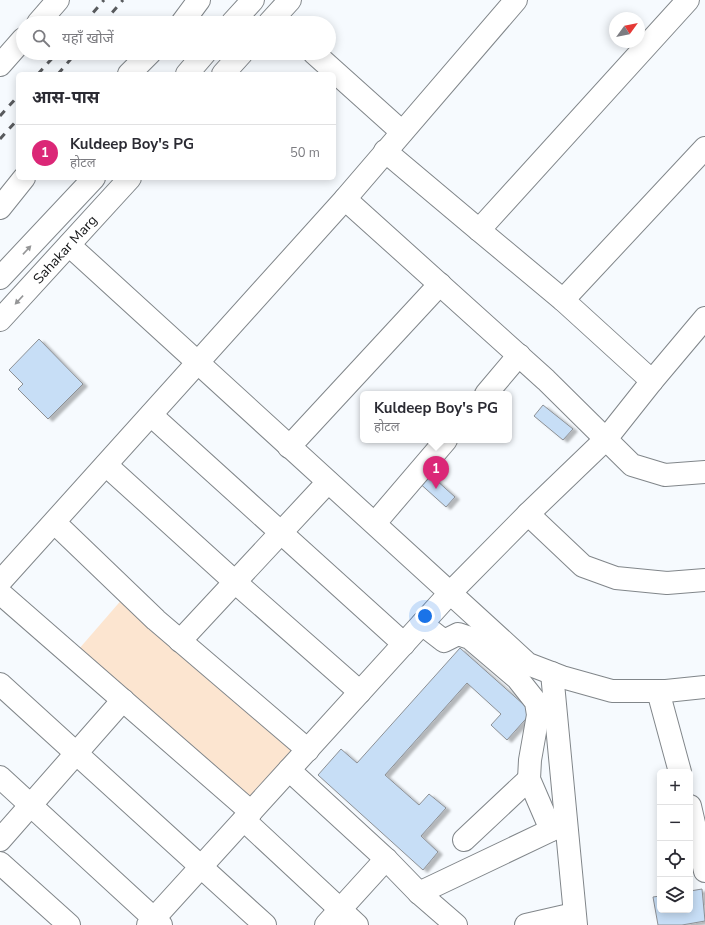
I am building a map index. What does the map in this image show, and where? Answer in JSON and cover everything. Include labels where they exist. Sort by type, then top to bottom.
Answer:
[{"type":"street","points":[[44,16],[58,0]]},
{"type":"street","points":[[187,16],[199,0]]},
{"type":"street","points":[[238,16],[253,0]]},
{"type":"street","points":[[278,16],[290,0]]},
{"type":"street","points":[[0,582],[55,523],[344,199],[516,0]]},
{"type":"street","points":[[479,230],[688,0]]},
{"type":"street","points":[[0,65],[16,47]]},
{"type":"street","points":[[131,72],[143,60]]},
{"type":"street","points":[[189,72],[200,60]]},
{"type":"street","points":[[226,72],[236,60]]},
{"type":"street","points":[[322,60],[335,72]]},
{"type":"street","points":[[336,73],[402,132]]},
{"type":"street","points":[[563,300],[705,148]]},
{"type":"street","points":[[385,151],[563,300],[652,381]]},
{"type":"street","points":[[0,208],[22,180]]},
{"type":"street","name":"Sahakar Marg","points":[[0,278],[92,180]]},
{"type":"street","name":"Sahakar Marg","points":[[0,320],[128,180]]},
{"type":"street","points":[[344,199],[519,355],[632,465],[665,475],[705,472]]},
{"type":"street","points":[[69,245],[197,364],[375,523],[528,664],[552,673],[612,691],[658,691],[705,687]]},
{"type":"street","points":[[289,447],[440,284]]},
{"type":"street","points":[[0,777],[154,923],[201,866],[450,593],[528,514],[606,439],[705,318]]},
{"type":"street","points":[[489,391],[519,355]]},
{"type":"street","points":[[151,415],[404,644]]},
{"type":"street","points":[[375,523],[443,443]]},
{"type":"street","points":[[106,465],[234,582],[360,692]]},
{"type":"street","points":[[180,641],[328,482]]},
{"type":"street","points":[[528,514],[583,566],[616,578],[667,583],[705,580]]},
{"type":"street","points":[[55,523],[180,641],[308,750]]},
{"type":"street","points":[[0,593],[123,700],[247,816],[333,917],[357,925]]},
{"type":"street","points":[[422,624],[444,641],[458,634],[470,638],[517,678],[532,695],[536,702],[538,715],[530,760],[529,779],[559,826]]},
{"type":"street","points":[[526,925],[575,920],[559,826],[552,673]]},
{"type":"street","points":[[0,684],[265,925]]},
{"type":"street","points":[[658,691],[679,769]]},
{"type":"street","points":[[0,840],[123,700]]},
{"type":"street","points":[[289,770],[386,859],[419,893],[456,925]]},
{"type":"street","points":[[464,840],[529,779]]},
{"type":"street","points":[[693,819],[705,871]]},
{"type":"street","points":[[419,893],[559,826]]},
{"type":"street","points":[[333,917],[386,859]]},
{"type":"street","points":[[0,863],[69,925]]},
{"type":"shaded area","points":[[124,597],[294,748],[241,807],[72,657]]},
{"type":"building","points":[[39,339],[83,384],[48,419],[18,389],[23,384],[9,370]]},
{"type":"building","points":[[543,405],[573,429],[563,440],[534,416]]},
{"type":"building","points":[[425,470],[455,497],[446,507],[416,480]]},
{"type":"building","points":[[460,648],[532,712],[507,740],[491,725],[501,714],[467,683],[385,775],[419,805],[429,794],[446,808],[421,836],[438,852],[423,870],[318,775],[341,749],[357,763]]},
{"type":"building","points":[[702,889],[705,921],[682,925],[658,925],[653,897],[657,896],[657,913],[693,913],[693,890]]},
{"type":"railway","points":[[90,16],[104,0]]},
{"type":"railway","points":[[109,16],[123,0]]},
{"type":"railway","points":[[40,72],[51,60]]},
{"type":"railway","points":[[60,72],[70,60]]},
{"type":"railway","points":[[0,116],[16,98]]},
{"type":"railway","points":[[0,139],[16,121]]},
{"type":"place","name":"Kuldeep Boy's PG","points":[[436,489]]}]
